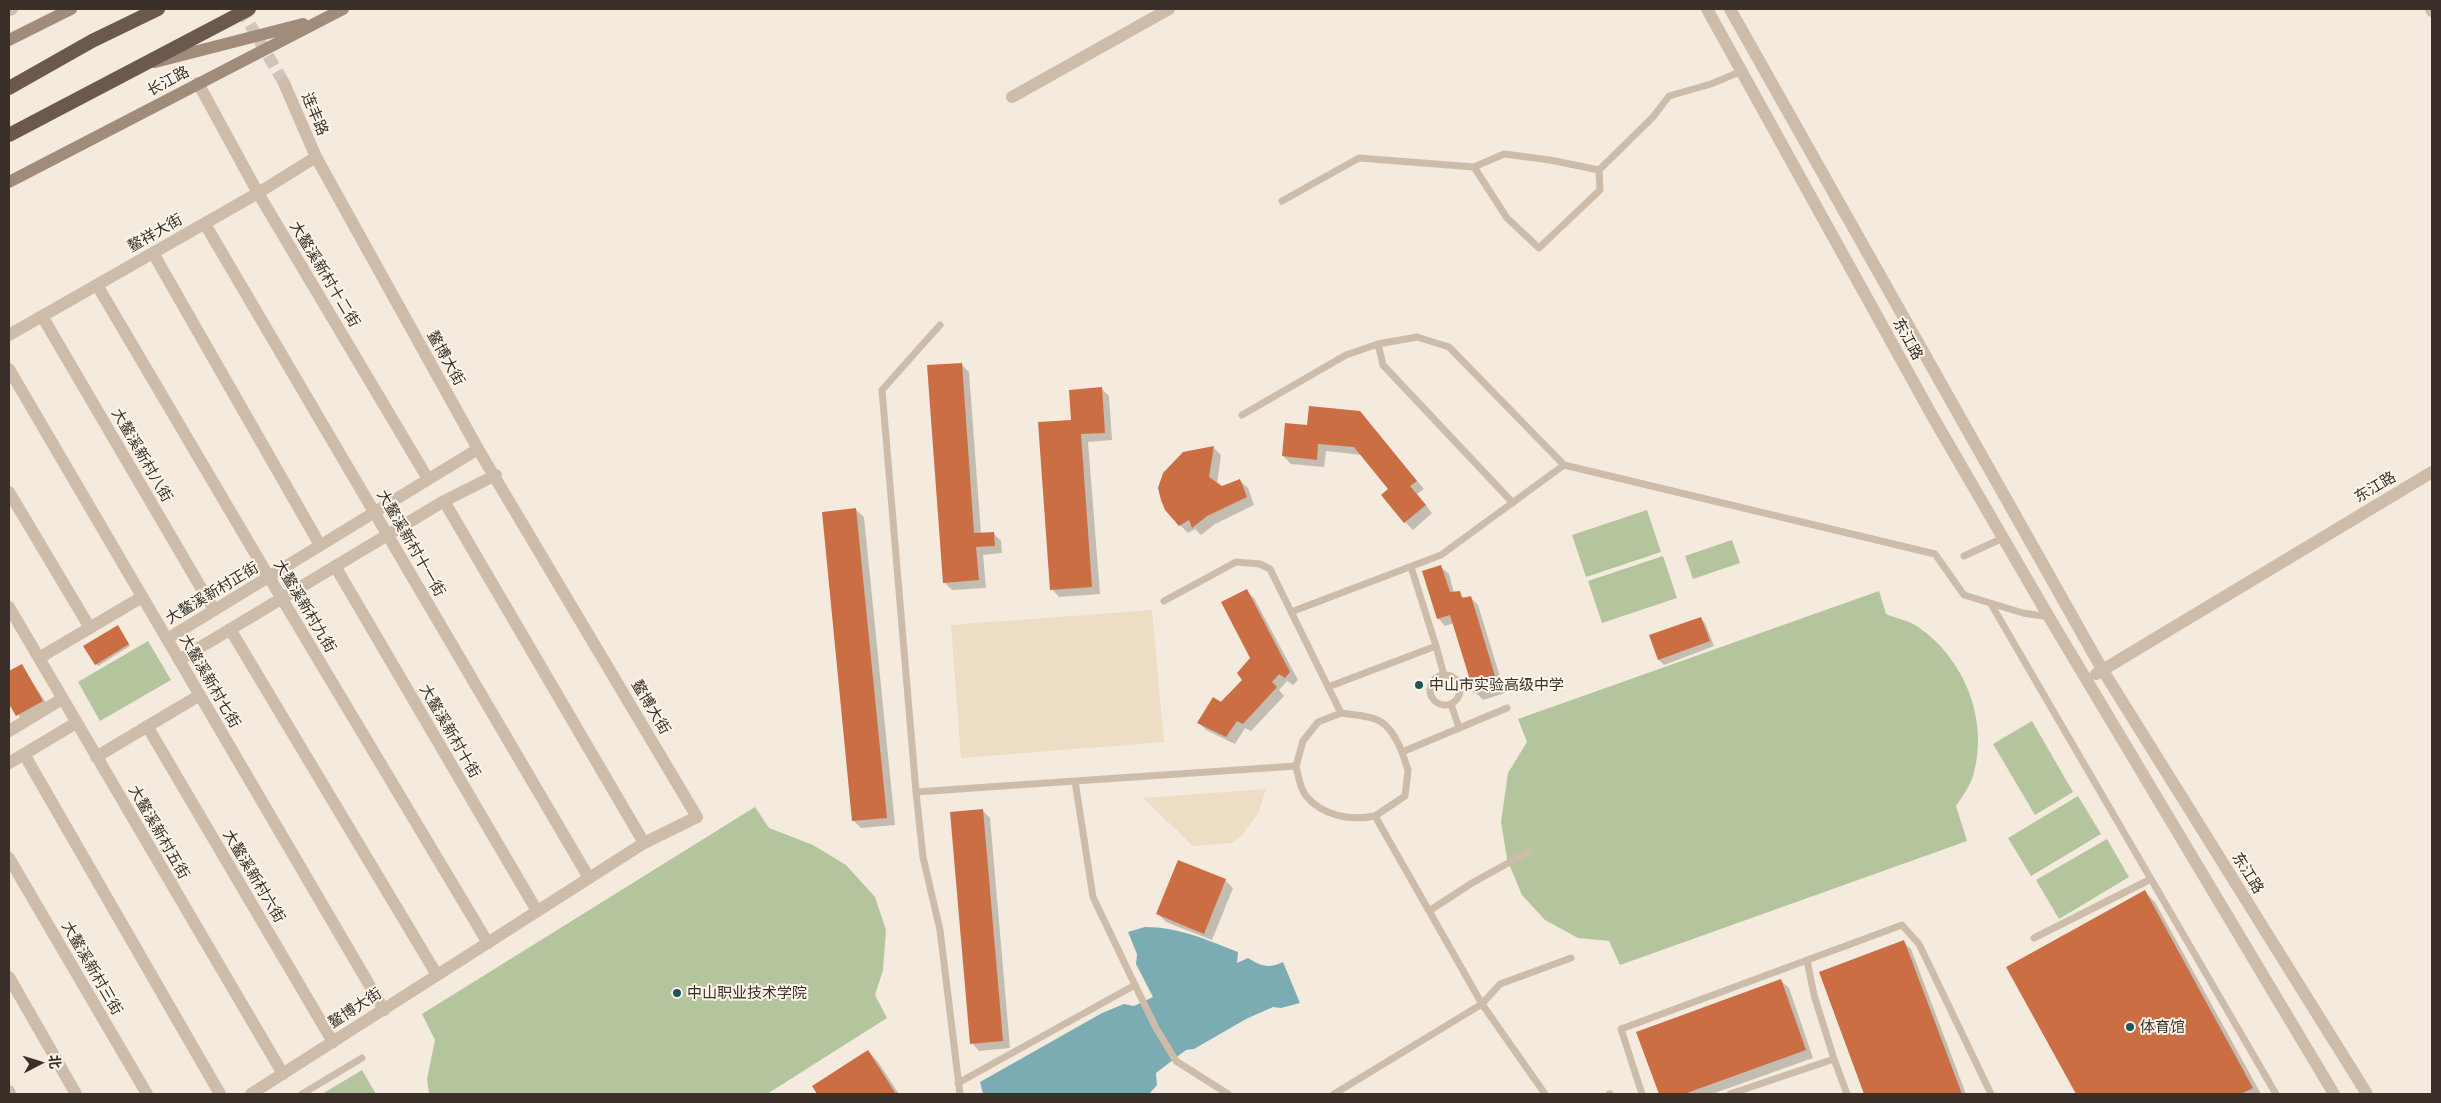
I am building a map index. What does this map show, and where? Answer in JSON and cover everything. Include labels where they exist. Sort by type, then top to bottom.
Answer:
[{"type":"highway","points":[[9,88],[92,41],[158,9]]},
{"type":"highway","name":"长江路","points":[[9,135],[249,9]]},
{"type":"main road","points":[[9,40],[72,9]]},
{"type":"main road","name":"长江路","points":[[9,182],[343,9]]},
{"type":"main road","points":[[138,66],[269,31],[320,20]]},
{"type":"street","points":[[1012,97],[1169,9]]},
{"type":"street","name":"东江路","points":[[1708,9],[1929,410],[2049,617],[2334,1094]]},
{"type":"street","name":"东江路","points":[[1730,9],[2102,669],[2367,1094]]},
{"type":"street","name":"大鳌溪新村十二街","points":[[198,83],[258,193],[428,479]]},
{"type":"street","name":"连丰路","points":[[284,84],[316,157]]},
{"type":"street","name":"鳌祥大街","points":[[9,336],[205,224],[316,157]]},
{"type":"street","name":"鳌博大街","points":[[251,1094],[644,843],[697,817],[496,475],[478,449],[316,157]]},
{"type":"street","name":"大鳌溪新村十一街","points":[[205,224],[589,878]]},
{"type":"street","points":[[154,253],[320,545]]},
{"type":"street","name":"大鳌溪新村九街","points":[[97,285],[282,599],[488,942]]},
{"type":"street","name":"大鳌溪新村八街","points":[[42,316],[214,610]]},
{"type":"street","name":"大鳌溪新村七街","points":[[9,369],[384,1010]]},
{"type":"street","name":"大鳌溪新村正街","points":[[167,639],[478,449]]},
{"type":"street","name":"东江路","points":[[2087,681],[2102,669],[2432,472]]},
{"type":"street","points":[[179,660],[444,501],[496,475]]},
{"type":"street","points":[[9,492],[90,628]]},
{"type":"street","points":[[444,501],[644,843]]},
{"type":"street","name":"大鳌溪新村十街","points":[[335,566],[537,911]]},
{"type":"street","points":[[39,658],[142,597]]},
{"type":"street","name":"大鳌溪新村五街","points":[[9,607],[283,1074]]},
{"type":"street","points":[[230,630],[437,975]]},
{"type":"street","points":[[96,757],[200,695]]},
{"type":"street","points":[[9,730],[62,699]]},
{"type":"street","points":[[9,763],[76,723]]},
{"type":"street","name":"大鳌溪新村六街","points":[[147,726],[333,1042]]},
{"type":"street","points":[[24,754],[220,1094]]},
{"type":"street","name":"大鳌溪新村三街","points":[[9,858],[147,1094]]},
{"type":"street","points":[[9,977],[76,1094]]},
{"type":"lane","points":[[1474,167],[1507,218],[1539,248],[1600,190],[1599,170],[1653,118],[1669,96],[1711,84],[1742,71]]},
{"type":"lane","points":[[1282,201],[1359,158],[1474,167],[1504,154],[1550,160],[1599,170]]},
{"type":"lane","points":[[940,325],[882,390],[923,858],[940,930],[960,1094]]},
{"type":"lane","points":[[1242,415],[1346,355],[1378,344],[1417,337],[1449,347],[1564,465],[1935,554],[1964,595],[2023,613],[2049,617]]},
{"type":"lane","points":[[1378,344],[1383,365],[1513,503]]},
{"type":"lane","points":[[1291,612],[1441,555],[1564,465]]},
{"type":"lane","points":[[1964,556],[2003,538]]},
{"type":"lane","points":[[1164,601],[1236,562],[1260,564],[1270,569],[1341,713]]},
{"type":"lane","points":[[1411,567],[1444,675]]},
{"type":"lane","points":[[1991,604],[2276,1094]]},
{"type":"lane","points":[[1328,686],[1436,646]]},
{"type":"lane","points":[[1444,675],[1454,678],[1460,686],[1459,696],[1451,704],[1439,704],[1430,693],[1435,679],[1444,675]]},
{"type":"lane","points":[[1451,704],[1459,728]]},
{"type":"lane","points":[[1402,752],[1507,708]]},
{"type":"lane","points":[[1341,713],[1377,718],[1394,732],[1408,770],[1405,796],[1375,816],[1358,820],[1332,815],[1305,795],[1296,766],[1303,741],[1318,722],[1341,713]]},
{"type":"lane","points":[[916,792],[1296,766]]},
{"type":"lane","points":[[1075,781],[1093,897],[1135,986],[1156,1028],[1176,1061],[1228,1094]]},
{"type":"lane","points":[[1375,816],[1482,1004],[1545,1094]]},
{"type":"lane","points":[[1429,911],[1472,883],[1530,851]]},
{"type":"lane","points":[[2034,938],[2151,879]]},
{"type":"lane","points":[[1642,1094],[1621,1028],[1902,925],[1919,944],[1991,1094]]},
{"type":"lane","points":[[1334,1094],[1482,1004],[1500,984],[1571,958]]},
{"type":"lane","points":[[1807,960],[1814,995],[1847,1094]]},
{"type":"lane","points":[[958,1083],[1135,986]]},
{"type":"lane","points":[[302,1094],[362,1058]]},
{"type":"lane","points":[[1730,1094],[1834,1059]]},
{"type":"green space","points":[[1647,510],[1661,552],[1586,577],[1572,535]]},
{"type":"green space","points":[[1732,540],[1740,563],[1693,579],[1685,556]]},
{"type":"green space","points":[[1663,556],[1677,598],[1602,623],[1588,581]]},
{"type":"green space","points":[[1879,591],[1886,614],[1912,623],[1932,638],[1947,654],[1969,691],[1975,712],[1978,734],[1977,755],[1972,780],[1956,806],[1967,841],[1620,965],[1609,941],[1578,938],[1545,920],[1522,895],[1507,859],[1501,822],[1508,773],[1527,742],[1518,719]]},
{"type":"green space","points":[[148,641],[171,680],[100,721],[78,682]]},
{"type":"green space","points":[[2032,721],[2073,792],[2035,815],[1993,744]]},
{"type":"green space","points":[[2078,796],[2101,834],[2031,876],[2008,838]]},
{"type":"green space","name":"中山职业技术学院","points":[[755,807],[769,828],[813,845],[846,865],[875,897],[886,930],[883,970],[875,995],[887,1018],[767,1094],[429,1094],[427,1079],[435,1040],[422,1014]]},
{"type":"green space","points":[[2107,839],[2129,877],[2059,919],[2036,880]]},
{"type":"green space","points":[[362,1070],[376,1094],[322,1094]]},
{"type":"shaded area","points":[[1152,610],[1164,742],[961,758],[951,625]]},
{"type":"shaded area","points":[[1266,789],[1258,814],[1242,835],[1231,843],[1193,846],[1143,798]]},
{"type":"water","points":[[1145,927],[1170,929],[1193,935],[1238,952],[1237,963],[1248,958],[1265,966],[1283,962],[1300,1003],[1281,1008],[1273,1007],[1246,1019],[1194,1049],[1186,1050],[1156,1073],[1157,1085],[1149,1094],[983,1094],[980,1082],[1102,1013],[1124,1004],[1134,1006],[1153,997],[1136,964],[1137,954],[1128,932]]},
{"type":"building","points":[[962,363],[974,533],[994,532],[995,546],[976,547],[979,580],[943,583],[927,365]]},
{"type":"building","points":[[1102,387],[1105,433],[1081,434],[1092,587],[1050,590],[1038,422],[1071,420],[1069,390]]},
{"type":"building","points":[[1309,406],[1360,411],[1417,481],[1410,486],[1426,505],[1404,523],[1381,495],[1388,489],[1354,447],[1318,444],[1317,460],[1282,456],[1285,423],[1307,425]]},
{"type":"building","points":[[1214,446],[1209,477],[1222,486],[1240,479],[1247,497],[1207,516],[1192,528],[1189,520],[1179,526],[1165,510],[1161,500],[1158,488],[1163,473],[1183,452]]},
{"type":"building","points":[[856,508],[887,818],[852,821],[822,512]]},
{"type":"building","points":[[1441,565],[1450,592],[1460,591],[1462,598],[1471,596],[1498,686],[1474,693],[1450,615],[1437,619],[1422,571]]},
{"type":"building","points":[[1247,589],[1290,672],[1285,678],[1279,674],[1272,682],[1277,687],[1243,724],[1237,721],[1226,737],[1197,723],[1213,697],[1221,702],[1242,680],[1237,673],[1250,658],[1221,602]]},
{"type":"building","points":[[1701,617],[1710,641],[1658,660],[1649,635]]},
{"type":"building","points":[[118,625],[129,644],[95,665],[83,646]]},
{"type":"building","points":[[22,664],[43,701],[16,716],[9,704],[9,671]]},
{"type":"building","points":[[983,809],[1003,1041],[970,1044],[950,812]]},
{"type":"building","points":[[1178,860],[1226,879],[1204,934],[1156,914]]},
{"type":"building","name":"体育馆","points":[[2145,890],[2253,1088],[2241,1094],[2076,1094],[2006,967]]},
{"type":"building","points":[[1904,940],[1962,1094],[1864,1094],[1819,972]]},
{"type":"building","points":[[1781,979],[1806,1050],[1684,1094],[1659,1094],[1636,1032]]},
{"type":"building","points":[[868,1050],[896,1094],[817,1094],[812,1086]]},
{"type":"tunnel","points":[[241,9],[284,83]]},
{"type":"place","name":"中山市实验高级中学","points":[[1419,685]]},
{"type":"place","name":"中山职业技术学院","points":[[677,993]]},
{"type":"place","name":"体育馆","points":[[2130,1027]]}]
